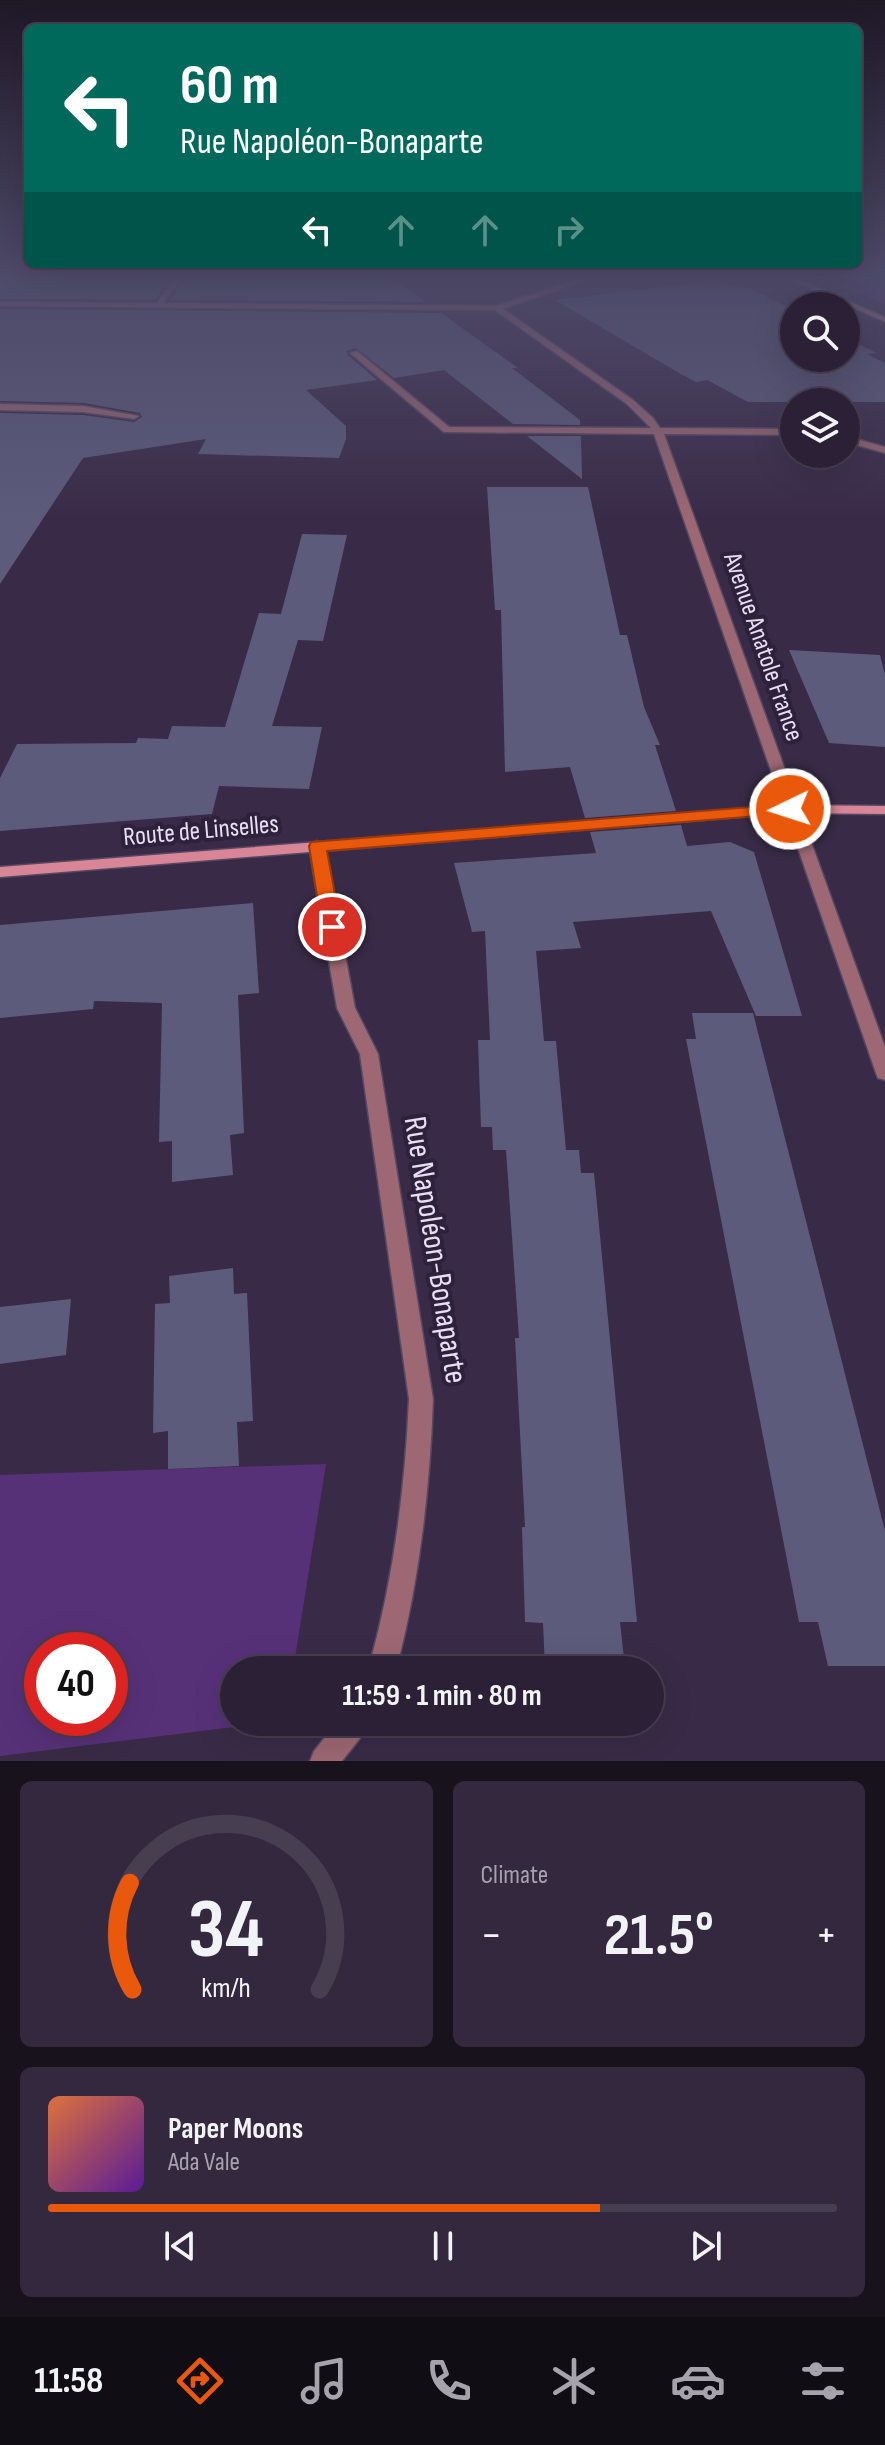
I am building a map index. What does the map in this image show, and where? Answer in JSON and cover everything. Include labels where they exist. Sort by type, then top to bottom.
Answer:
[{"type":"street","points":[[359,357],[447,430],[780,432]]},
{"type":"street","name":"Avenue Anatole France","points":[[567,357],[630,402],[658,433],[885,1073]]},
{"type":"street","points":[[0,407],[83,409],[134,416]]},
{"type":"street","points":[[860,443],[885,450]]},
{"type":"street","name":"Route de Linselles","points":[[0,872],[790,809],[885,810]]},
{"type":"street","name":"Rue Napoléon-Bonaparte","points":[[317,846],[346,1008],[369,1054],[421,1399],[419,1449],[397,1616],[386,1656]]},
{"type":"street","points":[[324,1761],[344,1736]]},
{"type":"shaded area","points":[[326,1464],[295,1656],[220,1656],[220,1729],[0,1756],[0,1475]]},
{"type":"building","points":[[0,357],[351,357],[377,380],[306,390],[346,426],[346,439],[339,458],[198,454],[206,439],[83,458],[0,584],[0,413],[83,415],[134,422],[142,417],[140,413],[84,403],[0,401]]},
{"type":"building","points":[[368,357],[503,357],[518,368],[512,368],[580,420],[580,425],[513,424],[444,370],[394,378]]},
{"type":"building","points":[[652,357],[780,357],[780,372],[860,372],[860,357],[873,357],[885,363],[885,402],[860,402],[860,388],[780,388],[780,402],[748,402],[707,380],[696,382]]},
{"type":"building","points":[[527,436],[581,436],[582,479]]},
{"type":"building","points":[[487,487],[588,487],[620,635],[627,635],[644,707],[660,745],[655,745],[676,811],[585,818],[570,767],[505,772],[501,610],[495,610]]},
{"type":"building","points":[[302,534],[347,535],[323,641],[298,640],[272,726],[322,727],[309,789],[219,786],[212,814],[0,831],[0,778],[17,744],[136,743],[138,738],[168,739],[172,726],[225,727],[259,613],[281,614]]},
{"type":"building","points":[[789,650],[880,655],[885,675],[885,747],[829,743]]},
{"type":"building","points":[[681,825],[687,846],[730,842],[754,852],[802,1016],[756,1016],[711,911],[573,922],[581,948],[536,951],[544,1041],[556,1041],[566,1150],[579,1150],[581,1173],[594,1173],[637,1622],[620,1622],[624,1656],[544,1656],[543,1623],[525,1622],[522,1527],[525,1527],[515,1338],[519,1338],[506,1150],[493,1150],[492,1127],[481,1127],[478,1040],[490,1040],[485,931],[472,932],[454,863],[596,853],[590,832]]},
{"type":"building","points":[[253,903],[259,993],[238,995],[244,1133],[230,1135],[233,1175],[172,1182],[172,1141],[159,1142],[162,1003],[94,1001],[93,1009],[0,1018],[0,925]]},
{"type":"building","points":[[692,1013],[753,1013],[885,1531],[885,1666],[828,1666],[818,1622],[799,1622],[686,1039],[696,1039]]},
{"type":"building","points":[[233,1268],[234,1294],[247,1293],[253,1421],[237,1422],[239,1466],[168,1469],[168,1431],[153,1433],[155,1304],[170,1303],[169,1276]]},
{"type":"building","points":[[71,1299],[66,1355],[0,1364],[0,1307]]},
{"type":"route","points":[[332,927],[317,846],[790,809]]}]
